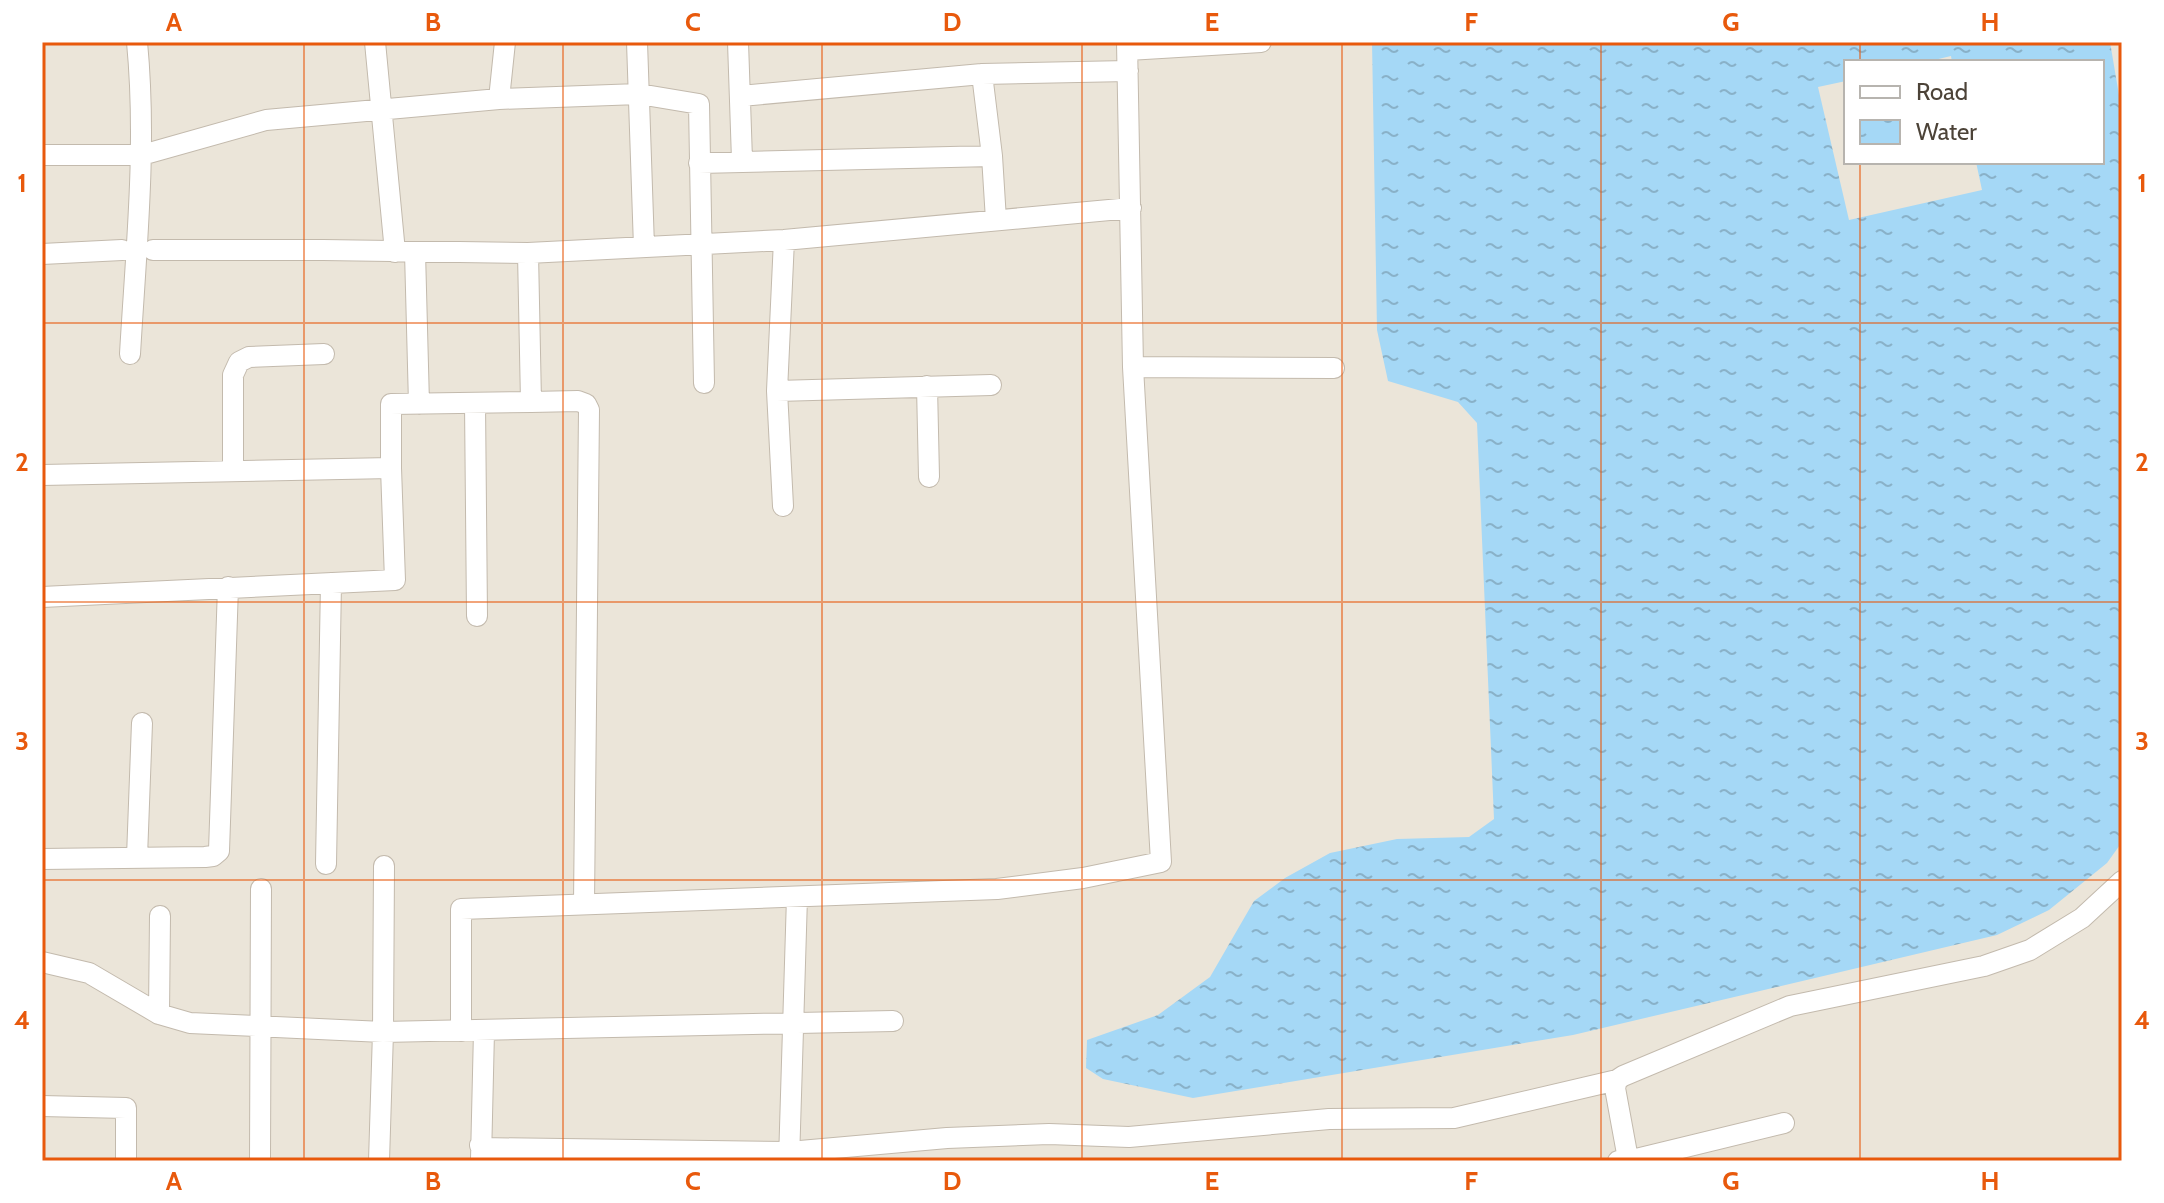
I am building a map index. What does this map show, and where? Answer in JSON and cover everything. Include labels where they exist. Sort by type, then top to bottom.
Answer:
[{"type":"street","points":[[130,354],[142,155],[137,42]]},
{"type":"street","points":[[375,42],[405,252],[419,404]]},
{"type":"street","points":[[499,99],[505,42]]},
{"type":"street","points":[[637,42],[644,247]]},
{"type":"street","points":[[738,42],[742,160]]},
{"type":"street","points":[[741,96],[982,74],[1128,54],[1261,42]]},
{"type":"street","points":[[461,1031],[461,909],[997,889],[1083,878],[1161,862],[1133,367],[1128,54]]},
{"type":"street","points":[[982,74],[996,220]]},
{"type":"street","points":[[42,155],[142,155],[266,120],[383,108],[499,99],[639,94],[699,104],[704,383]]},
{"type":"street","points":[[699,163],[992,156]]},
{"type":"street","points":[[153,250],[528,253],[784,240],[1131,208]]},
{"type":"street","points":[[783,506],[777,391],[784,240]]},
{"type":"street","points":[[42,254],[122,250]]},
{"type":"street","points":[[528,253],[531,402]]},
{"type":"street","points":[[233,471],[233,375],[239,362],[249,357],[324,354]]},
{"type":"street","points":[[1133,367],[1334,368]]},
{"type":"street","points":[[777,391],[991,385]]},
{"type":"street","points":[[927,386],[929,477]]},
{"type":"street","points":[[42,597],[395,580],[391,404],[578,401],[586,404],[589,410],[584,904]]},
{"type":"street","points":[[475,403],[477,616]]},
{"type":"street","points":[[42,475],[391,468]]},
{"type":"street","points":[[326,864],[331,583]]},
{"type":"street","points":[[42,859],[205,857],[217,854],[220,848],[228,587]]},
{"type":"street","points":[[137,857],[142,723]]},
{"type":"street","points":[[379,1161],[384,866]]},
{"type":"street","points":[[484,1031],[481,1151],[789,1156],[947,1138],[1049,1134],[1129,1137],[1329,1119],[1454,1118],[1617,1080],[1790,1006],[1984,966],[2030,950],[2082,918],[2122,881]]},
{"type":"street","points":[[260,1161],[261,889]]},
{"type":"street","points":[[789,1156],[797,897]]},
{"type":"street","points":[[159,1014],[160,916]]},
{"type":"street","points":[[42,962],[89,973],[159,1014],[199,1024],[383,1032],[893,1021]]},
{"type":"street","points":[[1617,1080],[1615,1088],[1625,1160],[1784,1123]]},
{"type":"street","points":[[42,1106],[126,1108],[126,1161]]},
{"type":"shaded area","points":[[42,42],[2122,42],[2122,1161],[42,1161]]},
{"type":"water","points":[[1372,42],[2110,42],[2122,113],[2122,842],[2107,863],[2049,910],[1997,935],[1573,1035],[1193,1098],[1103,1079],[1086,1068],[1087,1040],[1158,1015],[1210,977],[1254,901],[1285,878],[1330,853],[1397,839],[1469,837],[1494,819],[1477,423],[1458,402],[1388,381],[1377,330]]}]
